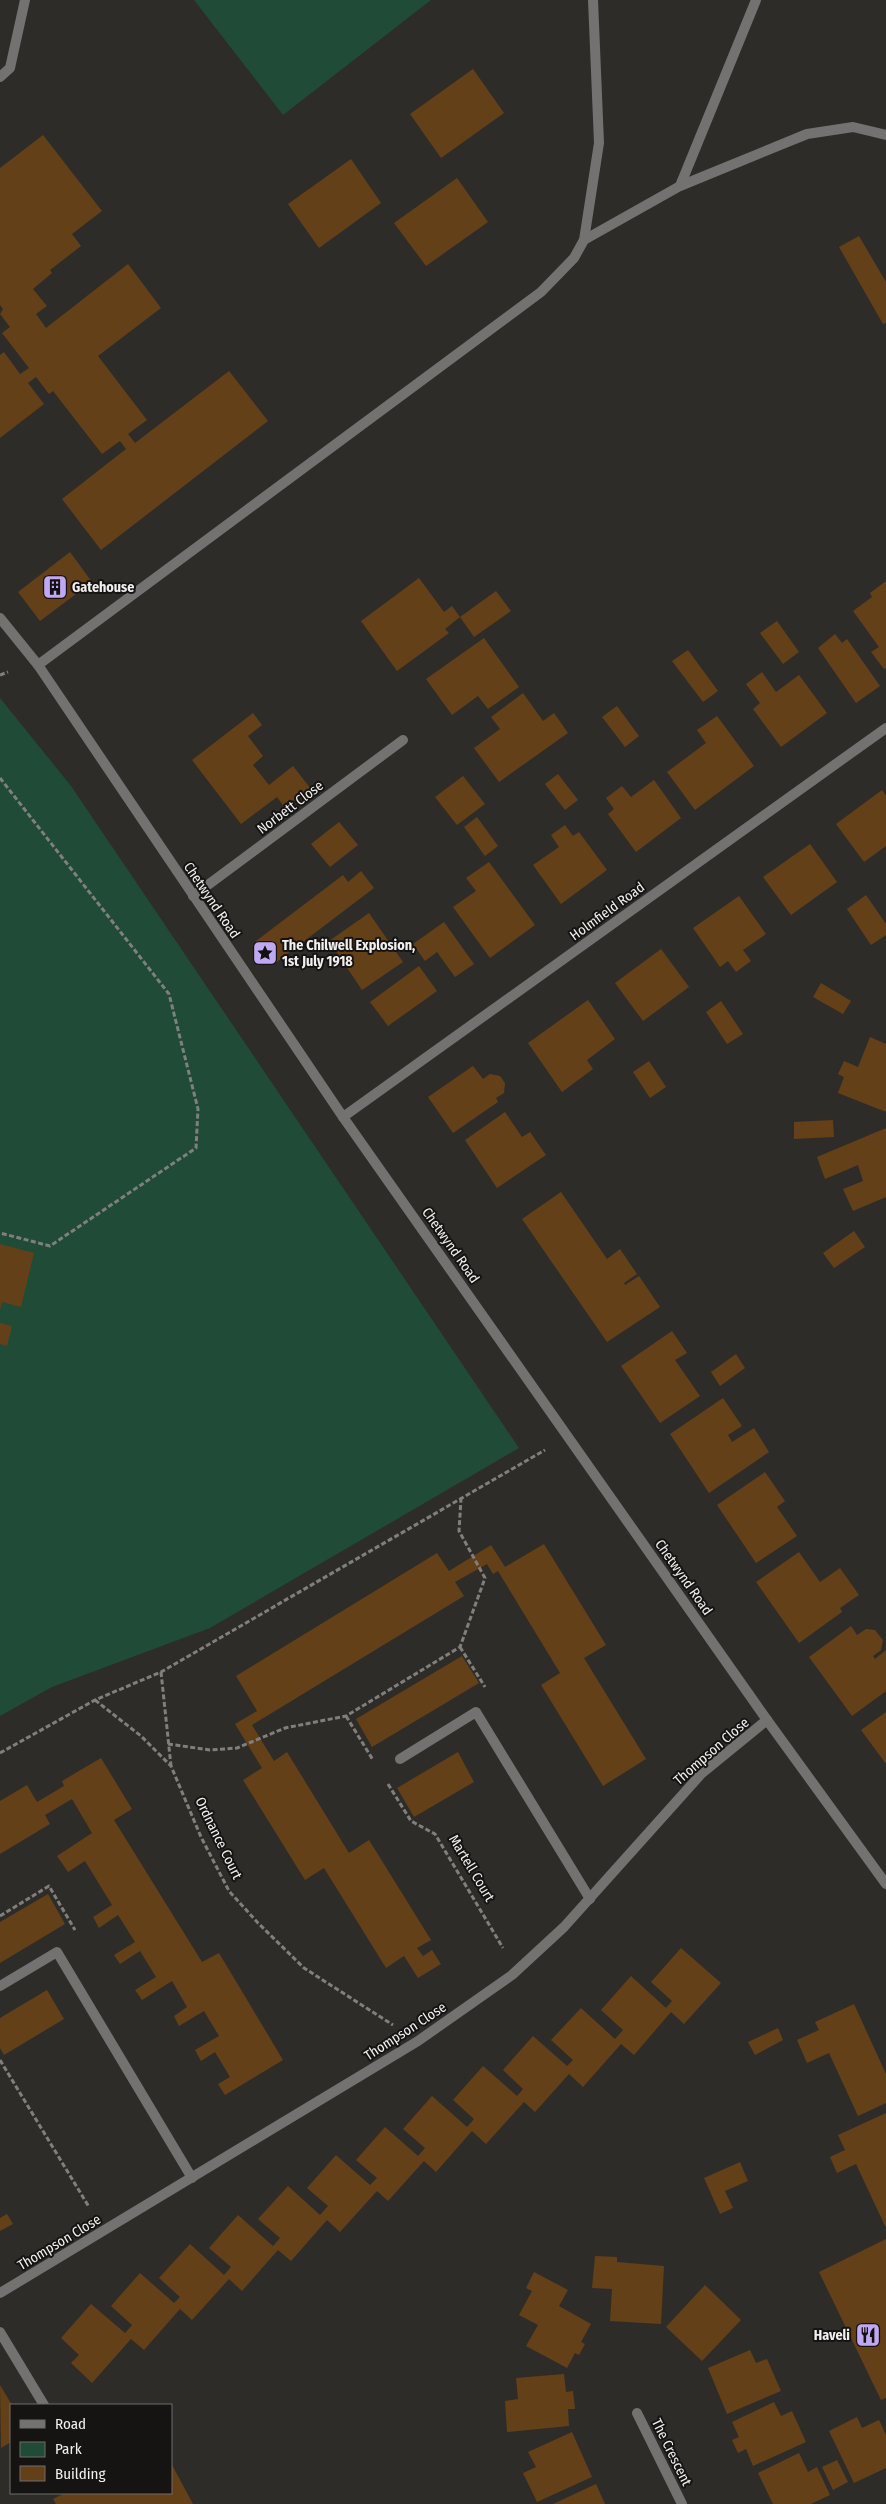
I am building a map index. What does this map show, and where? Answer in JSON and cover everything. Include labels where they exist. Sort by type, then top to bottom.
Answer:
[{"type":"street","points":[[0,77],[10,68],[25,0]]},
{"type":"street","points":[[38,665],[541,292],[574,258],[584,240],[599,143],[593,0]]},
{"type":"street","points":[[680,186],[756,0]]},
{"type":"street","points":[[584,240],[680,186],[807,134],[853,127],[886,135]]},
{"type":"street","name":"Chetwynd Road","points":[[0,618],[38,665],[343,1117],[767,1720],[886,1884]]},
{"type":"street","name":"Holmfield Road","points":[[343,1117],[886,728]]},
{"type":"street","name":"Norbett Close","points":[[193,896],[403,740]]},
{"type":"street","points":[[400,1759],[476,1712],[590,1899]]},
{"type":"street","name":"Thompson Close","points":[[0,2293],[418,2041],[517,1970],[564,1928],[702,1773],[767,1720]]},
{"type":"street","points":[[0,1986],[56,1952],[192,2178]]},
{"type":"street","points":[[0,2332],[43,2404]]},
{"type":"street","name":"The Crescent","points":[[637,2413],[682,2504]]},
{"type":"path","points":[[0,778],[169,994],[198,1109],[196,1148],[50,1246],[0,1233]]},
{"type":"path","points":[[0,1753],[95,1700],[161,1672],[569,1436]]},
{"type":"path","points":[[168,1744],[210,1750],[237,1748],[285,1728],[346,1716],[460,1647],[485,1578],[459,1532],[461,1498]]},
{"type":"path","points":[[161,1672],[171,1766]]},
{"type":"path","name":"Ordnance Court","points":[[95,1700],[141,1736],[171,1766],[200,1838],[229,1891],[304,1968],[418,2041]]},
{"type":"path","points":[[346,1716],[376,1764]]},
{"type":"path","name":"Martell Court","points":[[386,1780],[410,1821],[436,1834],[517,1970]]},
{"type":"path","points":[[0,2060],[103,2231]]},
{"type":"green space","points":[[194,0],[431,0],[283,115]]},
{"type":"green space","points":[[0,698],[71,786],[519,1448],[210,1628],[52,1687],[0,1716]]},
{"type":"building","points":[[473,69],[504,113],[441,158],[410,114]]},
{"type":"building","points":[[43,135],[102,211],[72,234],[81,246],[50,270],[52,273],[33,289],[47,306],[36,314],[46,328],[128,264],[161,308],[98,356],[147,420],[128,434],[135,443],[229,371],[268,421],[101,550],[62,499],[126,449],[120,441],[102,454],[53,391],[49,394],[36,377],[28,383],[44,404],[0,438],[0,355],[4,352],[20,374],[29,368],[2,333],[10,327],[0,314],[3,309],[0,305],[0,168]]},
{"type":"building","points":[[351,159],[381,203],[319,248],[288,204]]},
{"type":"building","points":[[457,178],[488,222],[426,266],[394,223]]},
{"type":"building","points":[[859,236],[886,282],[886,323],[883,324],[839,247]]},
{"type":"building","name":"Gatehouse","points":[[70,552],[92,582],[40,621],[18,592]]},
{"type":"building","points":[[419,578],[444,612],[452,606],[460,617],[445,629],[449,633],[397,671],[361,621]]},
{"type":"building","points":[[886,581],[886,668],[884,669],[871,652],[879,647],[853,611],[872,597],[870,593]]},
{"type":"building","points":[[496,591],[511,611],[474,637],[460,617]]},
{"type":"building","points":[[777,621],[799,652],[783,664],[760,633]]},
{"type":"building","points":[[835,634],[842,643],[847,639],[880,686],[856,703],[818,648]]},
{"type":"building","points":[[484,638],[519,687],[488,709],[478,696],[452,715],[426,679]]},
{"type":"building","points":[[688,650],[718,691],[703,702],[672,661]]},
{"type":"building","points":[[762,672],[776,692],[799,675],[827,713],[781,747],[753,709],[760,703],[746,684]]},
{"type":"building","points":[[523,693],[543,721],[554,713],[568,733],[499,782],[474,748],[500,729],[491,717]]},
{"type":"building","points":[[617,706],[639,736],[625,747],[602,717]]},
{"type":"building","points":[[253,713],[262,725],[248,736],[263,756],[253,765],[269,785],[293,766],[311,789],[285,808],[277,797],[241,824],[192,760]]},
{"type":"building","points":[[717,716],[754,766],[695,810],[667,772],[706,743],[697,730]]},
{"type":"building","points":[[558,774],[578,800],[565,810],[545,784]]},
{"type":"building","points":[[463,776],[485,804],[457,825],[435,797]]},
{"type":"building","points":[[654,780],[681,818],[636,852],[608,814],[614,809],[606,798],[622,786],[631,797]]},
{"type":"building","points":[[882,790],[886,796],[886,846],[864,862],[836,824]]},
{"type":"building","points":[[477,817],[498,846],[485,856],[464,827]]},
{"type":"building","points":[[339,822],[358,845],[330,867],[311,844]]},
{"type":"building","points":[[565,825],[573,836],[579,832],[607,870],[561,904],[533,865],[559,847],[551,835]]},
{"type":"building","points":[[810,844],[837,882],[791,915],[763,877]]},
{"type":"building","points":[[489,862],[535,925],[490,958],[453,907],[476,891],[466,878]]},
{"type":"building","points":[[361,871],[374,888],[274,964],[256,941],[343,875],[348,882]]},
{"type":"building","points":[[866,895],[886,924],[886,935],[871,945],[847,909]]},
{"type":"building","points":[[739,896],[766,934],[743,950],[751,961],[736,972],[728,961],[720,967],[693,928]]},
{"type":"building","points":[[369,913],[403,962],[362,990],[329,941]]},
{"type":"building","points":[[444,922],[474,964],[455,977],[437,952],[425,961],[413,944]]},
{"type":"building","points":[[661,949],[689,987],[643,1021],[615,983]]},
{"type":"building","points":[[419,966],[437,991],[388,1026],[370,1002]]},
{"type":"building","points":[[821,983],[851,1001],[843,1014],[813,997]]},
{"type":"building","points":[[588,1000],[615,1039],[587,1060],[593,1069],[562,1092],[528,1043]]},
{"type":"building","points":[[721,1001],[743,1034],[727,1044],[706,1012]]},
{"type":"building","points":[[870,1037],[886,1044],[886,1112],[838,1093],[844,1077],[838,1074],[844,1061],[858,1067]]},
{"type":"building","points":[[649,1061],[666,1087],[650,1098],[633,1072]]},
{"type":"building","points":[[473,1066],[483,1079],[490,1074],[500,1076],[505,1083],[504,1093],[496,1098],[498,1102],[453,1133],[428,1097]]},
{"type":"building","points":[[505,1112],[522,1137],[530,1132],[546,1155],[497,1188],[465,1140]]},
{"type":"building","points":[[833,1120],[834,1137],[794,1139],[794,1122]]},
{"type":"building","points":[[886,1128],[886,1197],[853,1211],[843,1189],[863,1181],[858,1165],[825,1179],[817,1157]]},
{"type":"building","points":[[561,1192],[607,1259],[620,1249],[637,1274],[624,1283],[625,1285],[639,1276],[660,1307],[607,1342],[522,1219]]},
{"type":"building","points":[[854,1231],[865,1247],[834,1268],[823,1253]]},
{"type":"building","points":[[0,1244],[34,1253],[21,1307],[2,1302],[0,1310]]},
{"type":"building","points":[[0,1323],[12,1326],[7,1346],[0,1344]]},
{"type":"building","points":[[672,1331],[687,1353],[675,1360],[700,1396],[660,1423],[621,1366]]},
{"type":"building","points":[[736,1354],[745,1368],[720,1386],[711,1372]]},
{"type":"building","points":[[723,1398],[742,1426],[728,1435],[732,1442],[754,1428],[769,1452],[709,1493],[670,1434]]},
{"type":"building","points":[[765,1472],[785,1501],[777,1507],[797,1536],[756,1563],[717,1505]]},
{"type":"building","points":[[544,1544],[606,1645],[584,1658],[646,1759],[603,1786],[541,1685],[560,1673],[498,1571],[493,1574],[487,1564],[455,1582],[464,1596],[252,1725],[274,1761],[287,1752],[349,1853],[369,1840],[431,1940],[417,1948],[423,1956],[432,1950],[441,1964],[418,1978],[404,1956],[386,1968],[324,1868],[305,1880],[243,1780],[262,1768],[235,1724],[257,1711],[236,1676],[437,1553],[449,1571],[491,1545],[505,1567]]},
{"type":"building","points":[[799,1552],[820,1582],[840,1568],[859,1595],[840,1608],[842,1612],[799,1643],[756,1582]]},
{"type":"building","points":[[851,1626],[857,1635],[866,1629],[875,1630],[883,1640],[881,1650],[873,1656],[875,1659],[886,1650],[886,1691],[852,1716],[809,1657]]},
{"type":"building","points":[[462,1656],[479,1683],[372,1747],[356,1719]]},
{"type":"building","points":[[886,1712],[886,1764],[861,1730]]},
{"type":"building","points":[[458,1752],[474,1782],[414,1817],[397,1788]]},
{"type":"building","points":[[101,1758],[132,1809],[114,1820],[202,1962],[219,1953],[283,2060],[225,2095],[218,2084],[230,2077],[215,2052],[201,2061],[195,2050],[219,2036],[204,2011],[179,2026],[174,2016],[187,2007],[172,1981],[142,2000],[135,1990],[156,1977],[140,1951],[120,1964],[114,1955],[135,1942],[118,1915],[99,1928],[93,1917],[112,1905],[85,1861],[68,1872],[57,1856],[92,1833],[72,1799],[45,1815],[50,1824],[0,1854],[0,1801],[27,1785],[37,1802],[64,1786],[62,1781]]},
{"type":"building","points":[[48,1894],[65,1924],[0,1963],[0,1922]]},
{"type":"building","points":[[681,1948],[721,1983],[684,2024],[671,2012],[634,2055],[621,2044],[583,2087],[569,2074],[535,2112],[524,2102],[486,2144],[472,2131],[436,2172],[424,2161],[388,2201],[377,2191],[340,2232],[327,2220],[291,2261],[278,2250],[242,2291],[229,2279],[192,2320],[180,2309],[144,2350],[131,2339],[92,2383],[71,2363],[79,2355],[61,2338],[91,2304],[125,2333],[132,2325],[111,2306],[140,2273],[174,2303],[180,2297],[159,2278],[190,2244],[224,2275],[231,2267],[209,2248],[238,2215],[273,2246],[280,2238],[258,2219],[288,2186],[320,2215],[328,2206],[307,2188],[336,2155],[370,2185],[377,2178],[356,2160],[385,2127],[418,2156],[425,2148],[403,2129],[432,2096],[467,2127],[474,2119],[453,2100],[483,2066],[517,2096],[523,2089],[503,2070],[533,2036],[567,2066],[573,2060],[551,2040],[581,2008],[615,2039],[623,2030],[601,2010],[631,1976],[666,2008],[672,2001],[651,1982]]},
{"type":"building","points":[[47,1990],[64,2019],[4,2055],[0,2048],[0,2018]]},
{"type":"building","points":[[854,2004],[886,2074],[886,2103],[858,2116],[829,2053],[807,2063],[797,2040],[819,2030],[815,2022]]},
{"type":"building","points":[[778,2028],[783,2040],[755,2055],[748,2042]]},
{"type":"building","points":[[886,2113],[886,2228],[856,2164],[837,2173],[830,2157],[845,2150],[838,2135]]},
{"type":"building","points":[[740,2162],[748,2181],[725,2191],[733,2208],[720,2214],[704,2178]]},
{"type":"building","points":[[7,2214],[13,2224],[0,2231],[0,2218]]},
{"type":"building","name":"Haveli","points":[[886,2239],[886,2398],[881,2400],[819,2272]]},
{"type":"building","points":[[595,2256],[617,2257],[617,2262],[664,2266],[661,2324],[610,2321],[612,2289],[592,2288]]},
{"type":"building","points":[[534,2272],[568,2290],[559,2306],[591,2324],[581,2342],[585,2344],[579,2355],[575,2353],[567,2368],[526,2346],[538,2325],[519,2315],[532,2291],[526,2288]]},
{"type":"building","points":[[705,2285],[741,2320],[702,2361],[666,2327]]},
{"type":"building","points":[[750,2350],[756,2363],[767,2359],[781,2391],[727,2414],[708,2368]]},
{"type":"building","points":[[564,2374],[566,2392],[573,2391],[575,2409],[568,2409],[569,2426],[507,2432],[505,2401],[518,2399],[516,2378]]},
{"type":"building","points":[[0,2385],[11,2404],[10,2443],[1,2448]]},
{"type":"building","points":[[774,2402],[781,2416],[792,2411],[806,2442],[753,2466],[746,2449],[738,2453],[732,2440],[739,2437],[732,2422]]},
{"type":"building","points":[[857,2417],[862,2428],[879,2420],[886,2435],[886,2468],[854,2483],[829,2431]]},
{"type":"building","points":[[572,2432],[592,2477],[537,2502],[523,2473],[536,2467],[528,2452]]},
{"type":"building","points":[[799,2453],[808,2472],[817,2467],[830,2495],[811,2504],[773,2504],[758,2473]]},
{"type":"building","points":[[837,2460],[848,2482],[833,2490],[822,2467]]},
{"type":"building","points":[[172,2465],[193,2504],[56,2504],[53,2499],[63,2494],[172,2494]]},
{"type":"building","points":[[596,2484],[605,2504],[553,2504]]},
{"type":"place","name":"Gatehouse","points":[[55,587]]},
{"type":"place","name":"The Chilwell Explosion, 1st July 1918","points":[[265,953]]},
{"type":"place","name":"Haveli","points":[[868,2335]]}]
